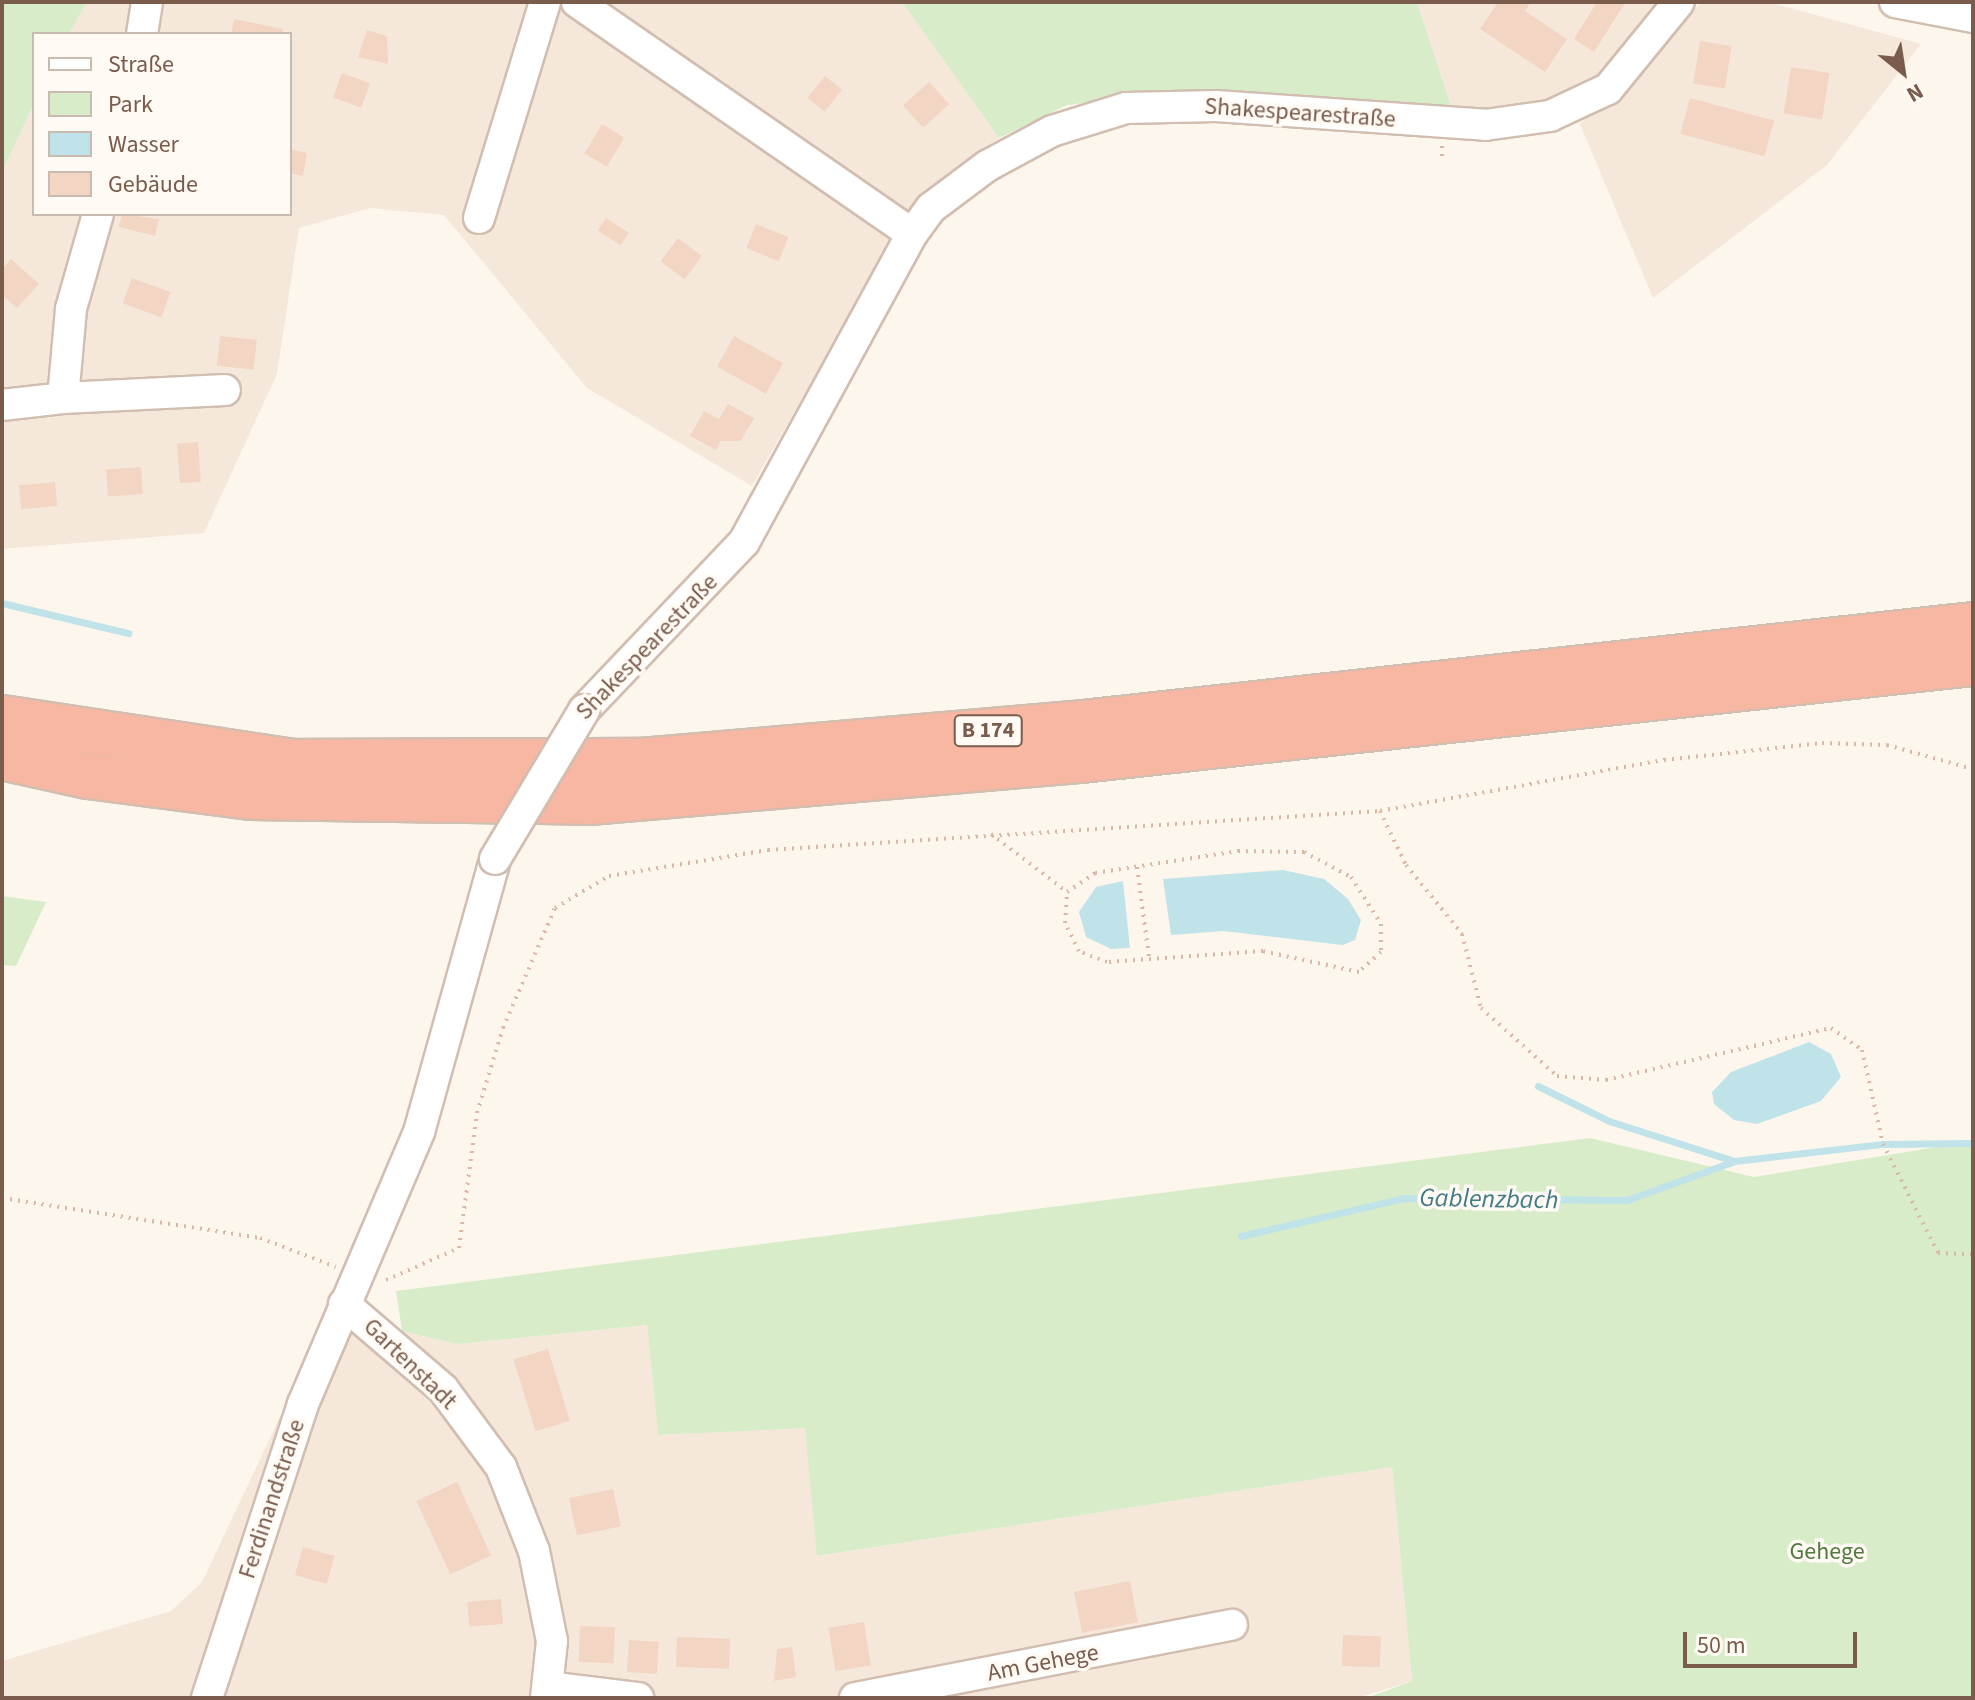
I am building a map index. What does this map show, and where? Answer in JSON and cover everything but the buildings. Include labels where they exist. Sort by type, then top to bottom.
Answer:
[{"type":"highway","name":"B 174","points":[[2,718],[292,762],[640,761],[1092,722],[1973,625]]},
{"type":"highway","name":"B 174","points":[[2,757],[88,776],[251,797],[589,802],[1081,760],[1973,663]]},
{"type":"street","points":[[142,32],[147,2]]},
{"type":"street","points":[[479,218],[545,2]]},
{"type":"street","points":[[577,2],[912,234]]},
{"type":"street","name":"Shakespearestraße","points":[[351,1291],[419,1132],[495,859],[584,710],[744,542],[912,234],[956,187],[1020,146],[1126,108],[1216,106],[1485,125],[1550,116],[1608,89],[1679,2]]},
{"type":"street","points":[[1895,2],[1973,17]]},
{"type":"street","points":[[63,398],[71,309],[97,216]]},
{"type":"street","points":[[2,405],[63,398],[225,390]]},
{"type":"street","name":"Gartenstadt","points":[[351,1291],[443,1389],[501,1467],[534,1551],[552,1641],[547,1692]]},
{"type":"street","name":"Ferdinandstraße","points":[[207,1698],[303,1404],[351,1291]]},
{"type":"street","name":"Am Gehege","points":[[855,1698],[1232,1625]]},
{"type":"street","points":[[547,1692],[638,1698]]},
{"type":"path","points":[[2,1198],[260,1238],[351,1291],[424,1269],[459,1248],[477,1113],[503,1028],[555,908],[581,886],[768,850],[1380,811],[1664,760],[1822,743],[1887,745],[1973,769]]},
{"type":"path","points":[[1380,811],[1406,865],[1462,934],[1481,1008],[1557,1076],[1606,1080],[1831,1028],[1862,1050],[1883,1144],[1938,1253],[1973,1254]]},
{"type":"path","points":[[990,834],[1067,892]]},
{"type":"path","points":[[1238,851],[1304,852],[1351,877],[1381,924],[1381,952],[1359,972],[1263,951],[1107,962],[1079,951],[1065,923],[1067,892],[1095,873],[1238,851]]},
{"type":"path","points":[[1137,867],[1149,957]]},
{"type":"shaded area","points":[[87,2],[902,2],[999,138],[951,171],[903,222],[752,486],[587,388],[444,215],[370,208],[299,228],[277,374],[204,533],[2,549],[2,172],[32,108],[32,216],[292,216],[292,32],[70,32]]},
{"type":"shaded area","points":[[1417,2],[1661,2],[1605,75],[1532,109],[1452,109]]},
{"type":"shaded area","points":[[1702,2],[1769,2],[1921,44],[1827,165],[1653,298],[1580,124]]},
{"type":"shaded area","points":[[329,1313],[457,1344],[647,1325],[658,1435],[805,1427],[818,1556],[1392,1467],[1412,1681],[1357,1698],[2,1698],[2,1661],[171,1611],[202,1582]]},
{"type":"green space","points":[[2,2],[87,2],[70,32],[32,32],[32,108],[2,172]]},
{"type":"green space","points":[[902,2],[1417,2],[1452,109],[1170,93],[1067,105],[999,138]]},
{"type":"green space","points":[[2,896],[46,902],[16,966],[2,965]]},
{"type":"green space","name":"Gehege","points":[[1590,1138],[1754,1177],[1973,1141],[1973,1698],[1367,1698],[1412,1681],[1392,1467],[817,1556],[805,1428],[658,1435],[647,1325],[457,1344],[402,1331],[396,1291]]},
{"type":"water","points":[[1283,870],[1324,879],[1348,899],[1361,920],[1355,940],[1343,945],[1224,931],[1171,935],[1163,879]]},
{"type":"water","points":[[1123,881],[1130,948],[1111,949],[1086,937],[1079,912],[1096,887]]},
{"type":"water","points":[[1809,1042],[1831,1054],[1841,1077],[1821,1101],[1757,1124],[1734,1120],[1714,1104],[1712,1092],[1731,1072]]},
{"type":"waterway","points":[[2,603],[128,633]]},
{"type":"waterway","name":"Gablenzbach","points":[[1538,1086],[1609,1121],[1734,1161]]},
{"type":"waterway","name":"Gablenzbach","points":[[1241,1236],[1404,1198],[1627,1200],[1735,1161],[1883,1144],[1973,1143]]}]
